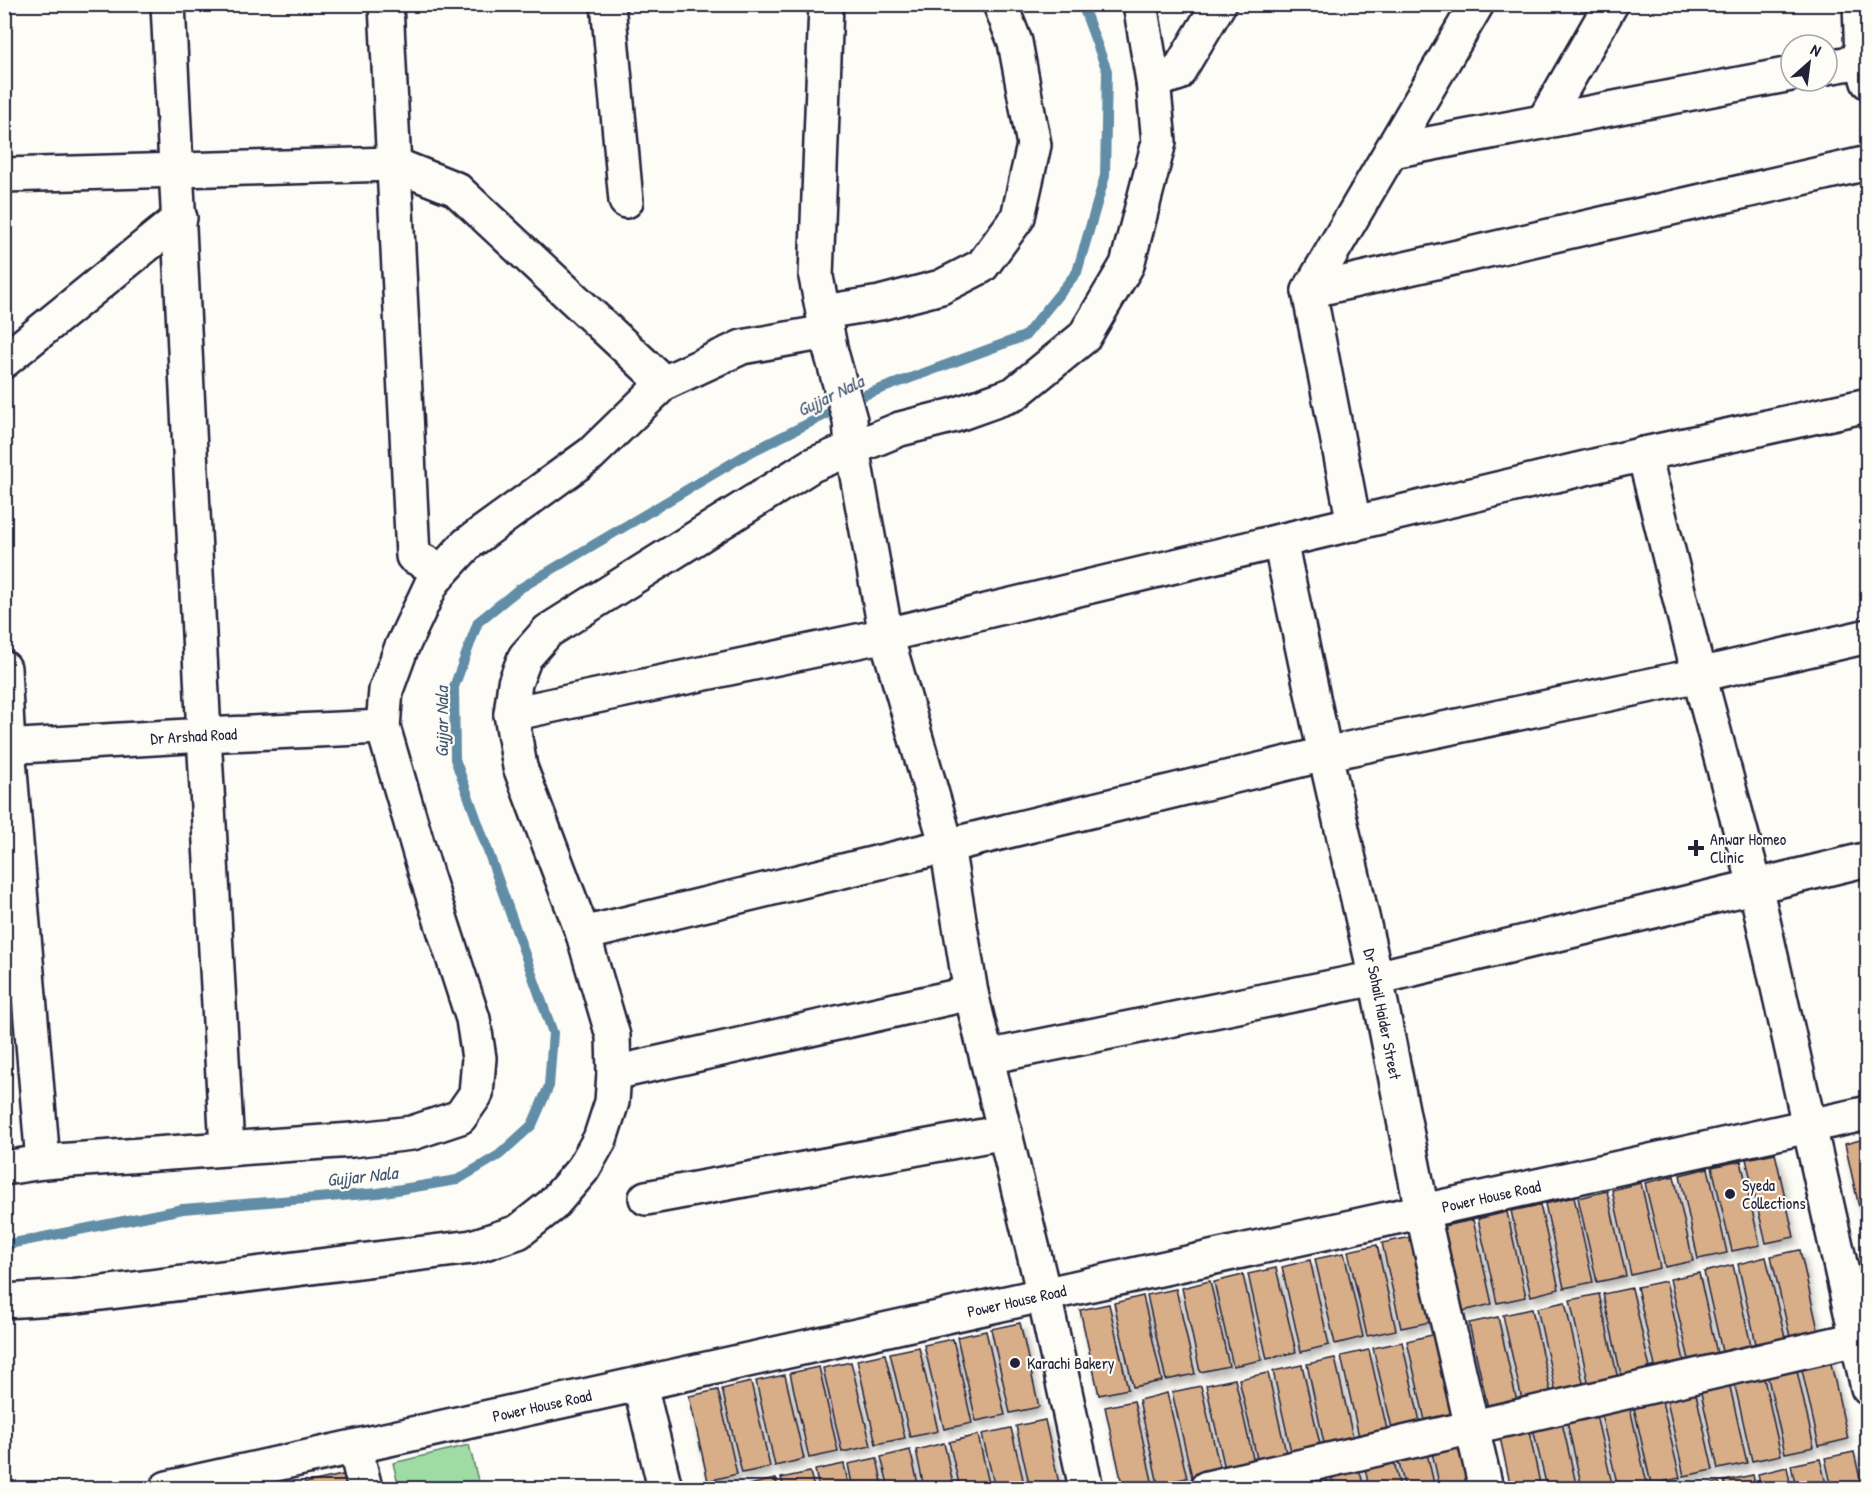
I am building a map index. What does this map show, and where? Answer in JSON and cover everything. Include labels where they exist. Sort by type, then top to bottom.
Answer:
[{"type":"street","points":[[168,4],[227,1148]]},
{"type":"street","points":[[386,4],[413,556],[442,571]]},
{"type":"street","points":[[608,4],[626,201]]},
{"type":"street","points":[[826,4],[816,277],[851,434],[886,635],[947,846],[971,993],[1044,1295],[1086,1488]]},
{"type":"street","points":[[4,1168],[43,1162],[352,1140],[412,1133],[460,1117],[476,1094],[479,1058],[473,1018],[426,874],[383,727],[386,690],[401,649],[432,583],[467,544],[591,454],[664,382],[742,346],[827,332],[880,303],[941,287],[982,266],[1018,217],[1034,145],[1015,42],[1000,4]]},
{"type":"street","points":[[4,1301],[70,1297],[472,1247],[518,1232],[552,1205],[583,1169],[600,1139],[612,1102],[614,1073],[612,1036],[583,934],[520,767],[511,714],[515,683],[525,657],[548,631],[812,465],[851,434],[900,429],[955,415],[1014,394],[1084,337],[1127,265],[1159,142],[1154,81],[1140,4]]},
{"type":"street","points":[[1154,81],[1177,74],[1219,4]]},
{"type":"street","points":[[1354,524],[1309,291],[1477,4]]},
{"type":"street","points":[[1544,121],[1611,4]]},
{"type":"street","points":[[1839,67],[1866,67],[1860,4]]},
{"type":"street","points":[[1392,151],[1779,76]]},
{"type":"street","points":[[1309,291],[1868,163]]},
{"type":"street","points":[[4,175],[393,165],[456,189],[664,382]]},
{"type":"street","points":[[4,361],[180,218]]},
{"type":"street","points":[[511,714],[886,635],[1644,454],[1868,405]]},
{"type":"street","points":[[1644,454],[1699,675],[1755,885],[1868,1388]]},
{"type":"street","name":"Dr Sohail Haider Street","points":[[1280,541],[1376,978],[1422,1211],[1486,1488]]},
{"type":"street","points":[[583,934],[1325,754],[1699,675],[1868,636]]},
{"type":"street","points":[[4,668],[6,747],[43,1162]]},
{"type":"street","name":"Dr Arshad Road","points":[[6,747],[383,727]]},
{"type":"street","points":[[987,1057],[1376,978],[1868,859]]},
{"type":"street","points":[[614,1073],[971,993]]},
{"type":"street","name":"Power House Road","points":[[170,1488],[1868,1113]]},
{"type":"street","points":[[646,1198],[1005,1132]]},
{"type":"street","points":[[1208,1488],[1857,1339]]},
{"type":"street","points":[[640,1385],[665,1488]]},
{"type":"street","points":[[355,1447],[365,1488]]},
{"type":"green space","points":[[469,1445],[480,1488],[399,1488],[393,1463]]},
{"type":"building","points":[[1868,1138],[1868,1248],[1845,1144]]},
{"type":"building","points":[[1775,1153],[1794,1237],[1766,1243],[1746,1159]]},
{"type":"building","points":[[1741,1161],[1760,1245],[1732,1251],[1712,1167]]},
{"type":"building","points":[[1708,1168],[1727,1253],[1698,1259],[1680,1175]]},
{"type":"building","points":[[1674,1176],[1693,1261],[1665,1267],[1645,1183]]},
{"type":"building","points":[[1641,1183],[1660,1268],[1631,1275],[1612,1190]]},
{"type":"building","points":[[1607,1191],[1626,1276],[1597,1282],[1578,1198]]},
{"type":"building","points":[[1574,1197],[1593,1282],[1564,1288],[1545,1204]]},
{"type":"building","points":[[1540,1205],[1559,1289],[1531,1296],[1511,1211]]},
{"type":"building","points":[[1507,1212],[1526,1297],[1497,1303],[1478,1219]]},
{"type":"building","points":[[1473,1220],[1492,1304],[1463,1311],[1444,1226]]},
{"type":"building","points":[[1411,1237],[1430,1322],[1401,1328],[1382,1243]]},
{"type":"building","points":[[1377,1245],[1396,1330],[1367,1336],[1348,1251]]},
{"type":"building","points":[[1800,1250],[1819,1334],[1791,1341],[1771,1256]]},
{"type":"building","points":[[1344,1253],[1363,1337],[1335,1344],[1315,1259]]},
{"type":"building","points":[[1766,1257],[1786,1342],[1757,1348],[1738,1264]]},
{"type":"building","points":[[1310,1260],[1329,1345],[1301,1352],[1282,1267]]},
{"type":"building","points":[[1733,1265],[1752,1350],[1723,1356],[1704,1272]]},
{"type":"building","points":[[1276,1268],[1296,1352],[1267,1359],[1248,1274]]},
{"type":"building","points":[[1699,1273],[1718,1358],[1690,1364],[1670,1279]]},
{"type":"building","points":[[1243,1275],[1262,1360],[1233,1366],[1214,1282]]},
{"type":"building","points":[[1210,1281],[1229,1366],[1200,1372],[1182,1288]]},
{"type":"building","points":[[1666,1281],[1685,1365],[1656,1371],[1637,1287]]},
{"type":"building","points":[[1632,1288],[1651,1373],[1622,1379],[1603,1294]]},
{"type":"building","points":[[1176,1289],[1195,1374],[1166,1380],[1147,1295]]},
{"type":"building","points":[[1599,1294],[1618,1379],[1589,1385],[1570,1300]]},
{"type":"building","points":[[1143,1296],[1162,1381],[1133,1387],[1114,1303]]},
{"type":"building","points":[[1565,1302],[1584,1387],[1556,1393],[1537,1308]]},
{"type":"building","points":[[1109,1304],[1128,1389],[1099,1395],[1080,1310]]},
{"type":"building","points":[[1532,1309],[1551,1394],[1522,1400],[1503,1315]]},
{"type":"building","points":[[1498,1317],[1517,1402],[1488,1408],[1469,1323]]},
{"type":"building","points":[[1020,1323],[1039,1407],[1010,1413],[991,1329]]},
{"type":"building","points":[[986,1331],[1005,1415],[976,1421],[957,1337]]},
{"type":"building","points":[[1436,1334],[1455,1419],[1426,1425],[1407,1341]]},
{"type":"building","points":[[953,1339],[972,1423],[944,1429],[924,1345]]},
{"type":"building","points":[[1402,1342],[1421,1426],[1393,1432],[1373,1348]]},
{"type":"building","points":[[919,1347],[938,1431],[910,1437],[890,1353]]},
{"type":"building","points":[[1369,1350],[1388,1434],[1360,1441],[1341,1356]]},
{"type":"building","points":[[885,1354],[905,1438],[876,1444],[857,1360]]},
{"type":"building","points":[[1829,1355],[1848,1439],[1819,1446],[1800,1361]]},
{"type":"building","points":[[1335,1358],[1354,1442],[1325,1448],[1307,1364]]},
{"type":"building","points":[[851,1362],[871,1446],[842,1452],[823,1368]]},
{"type":"building","points":[[1795,1362],[1814,1447],[1785,1453],[1766,1369]]},
{"type":"building","points":[[1302,1365],[1321,1449],[1292,1456],[1273,1371]]},
{"type":"building","points":[[819,1367],[838,1452],[809,1458],[790,1373]]},
{"type":"building","points":[[1762,1370],[1781,1455],[1752,1461],[1733,1377]]},
{"type":"building","points":[[1268,1373],[1287,1457],[1258,1463],[1239,1379]]},
{"type":"building","points":[[785,1375],[804,1459],[775,1466],[756,1381]]},
{"type":"building","points":[[1728,1378],[1747,1463],[1718,1469],[1699,1384]]},
{"type":"building","points":[[1235,1379],[1254,1463],[1225,1469],[1206,1385]]},
{"type":"building","points":[[751,1382],[770,1467],[742,1473],[722,1389]]},
{"type":"building","points":[[1694,1385],[1713,1470],[1684,1476],[1665,1392]]},
{"type":"building","points":[[1201,1386],[1220,1470],[1192,1477],[1172,1392]]},
{"type":"building","points":[[718,1390],[737,1474],[708,1481],[689,1396]]},
{"type":"building","points":[[1167,1393],[1187,1478],[1158,1484],[1139,1400]]},
{"type":"building","points":[[1660,1393],[1680,1478],[1651,1484],[1632,1399]]},
{"type":"building","points":[[1628,1399],[1647,1484],[1618,1488],[1599,1405]]},
{"type":"building","points":[[1134,1401],[1153,1485],[1123,1488],[1105,1407]]},
{"type":"building","points":[[1594,1407],[1613,1488],[1582,1488],[1565,1413]]},
{"type":"building","points":[[1560,1414],[1577,1488],[1547,1488],[1531,1420]]},
{"type":"building","points":[[1045,1420],[1060,1488],[1030,1488],[1016,1426]]},
{"type":"building","points":[[1527,1422],[1541,1488],[1511,1488],[1498,1428]]},
{"type":"building","points":[[1011,1428],[1025,1488],[995,1488],[982,1434]]},
{"type":"building","points":[[978,1435],[990,1488],[960,1488],[949,1442]]},
{"type":"building","points":[[1459,1441],[1470,1488],[1440,1488],[1431,1448]]},
{"type":"building","points":[[944,1443],[954,1488],[924,1488],[916,1450]]},
{"type":"building","points":[[1426,1449],[1435,1488],[1405,1488],[1397,1455]]},
{"type":"building","points":[[910,1450],[919,1488],[889,1488],[881,1457]]},
{"type":"building","points":[[1854,1452],[1862,1488],[1832,1488],[1825,1458]]},
{"type":"building","points":[[1393,1457],[1400,1488],[1369,1488],[1364,1463]]},
{"type":"building","points":[[877,1458],[883,1488],[853,1488],[848,1464]]},
{"type":"building","points":[[1820,1459],[1827,1488],[1796,1488],[1791,1465]]},
{"type":"building","points":[[844,1464],[849,1488],[819,1488],[815,1470]]},
{"type":"building","points":[[1358,1464],[1364,1488],[1334,1488],[1330,1471]]},
{"type":"building","points":[[1787,1467],[1791,1488],[1761,1488],[1758,1474]]},
{"type":"building","points":[[810,1472],[814,1488],[784,1488],[781,1478]]},
{"type":"building","points":[[1325,1472],[1328,1488],[1299,1488],[1296,1478]]},
{"type":"building","points":[[347,1474],[350,1488],[296,1488],[296,1485]]},
{"type":"building","points":[[1753,1475],[1756,1488],[1726,1488],[1724,1481]]},
{"type":"building","points":[[776,1479],[778,1488],[748,1488],[748,1485]]},
{"type":"building","points":[[1719,1482],[1721,1488],[1691,1488]]},
{"type":"waterway","name":"Gujjar Nala","points":[[4,1245],[183,1209],[378,1193],[457,1180],[499,1155],[532,1125],[549,1086],[553,1033],[455,759],[454,687],[478,622],[519,589],[749,453],[867,394],[1025,336],[1077,272],[1105,176],[1107,71],[1082,4]]},
{"type":"place","name":"Anwar Homeo Clinic","points":[[1696,848]]},
{"type":"place","name":"Syeda Collections","points":[[1730,1194]]},
{"type":"place","name":"Karachi Bakery","points":[[1015,1363]]}]
